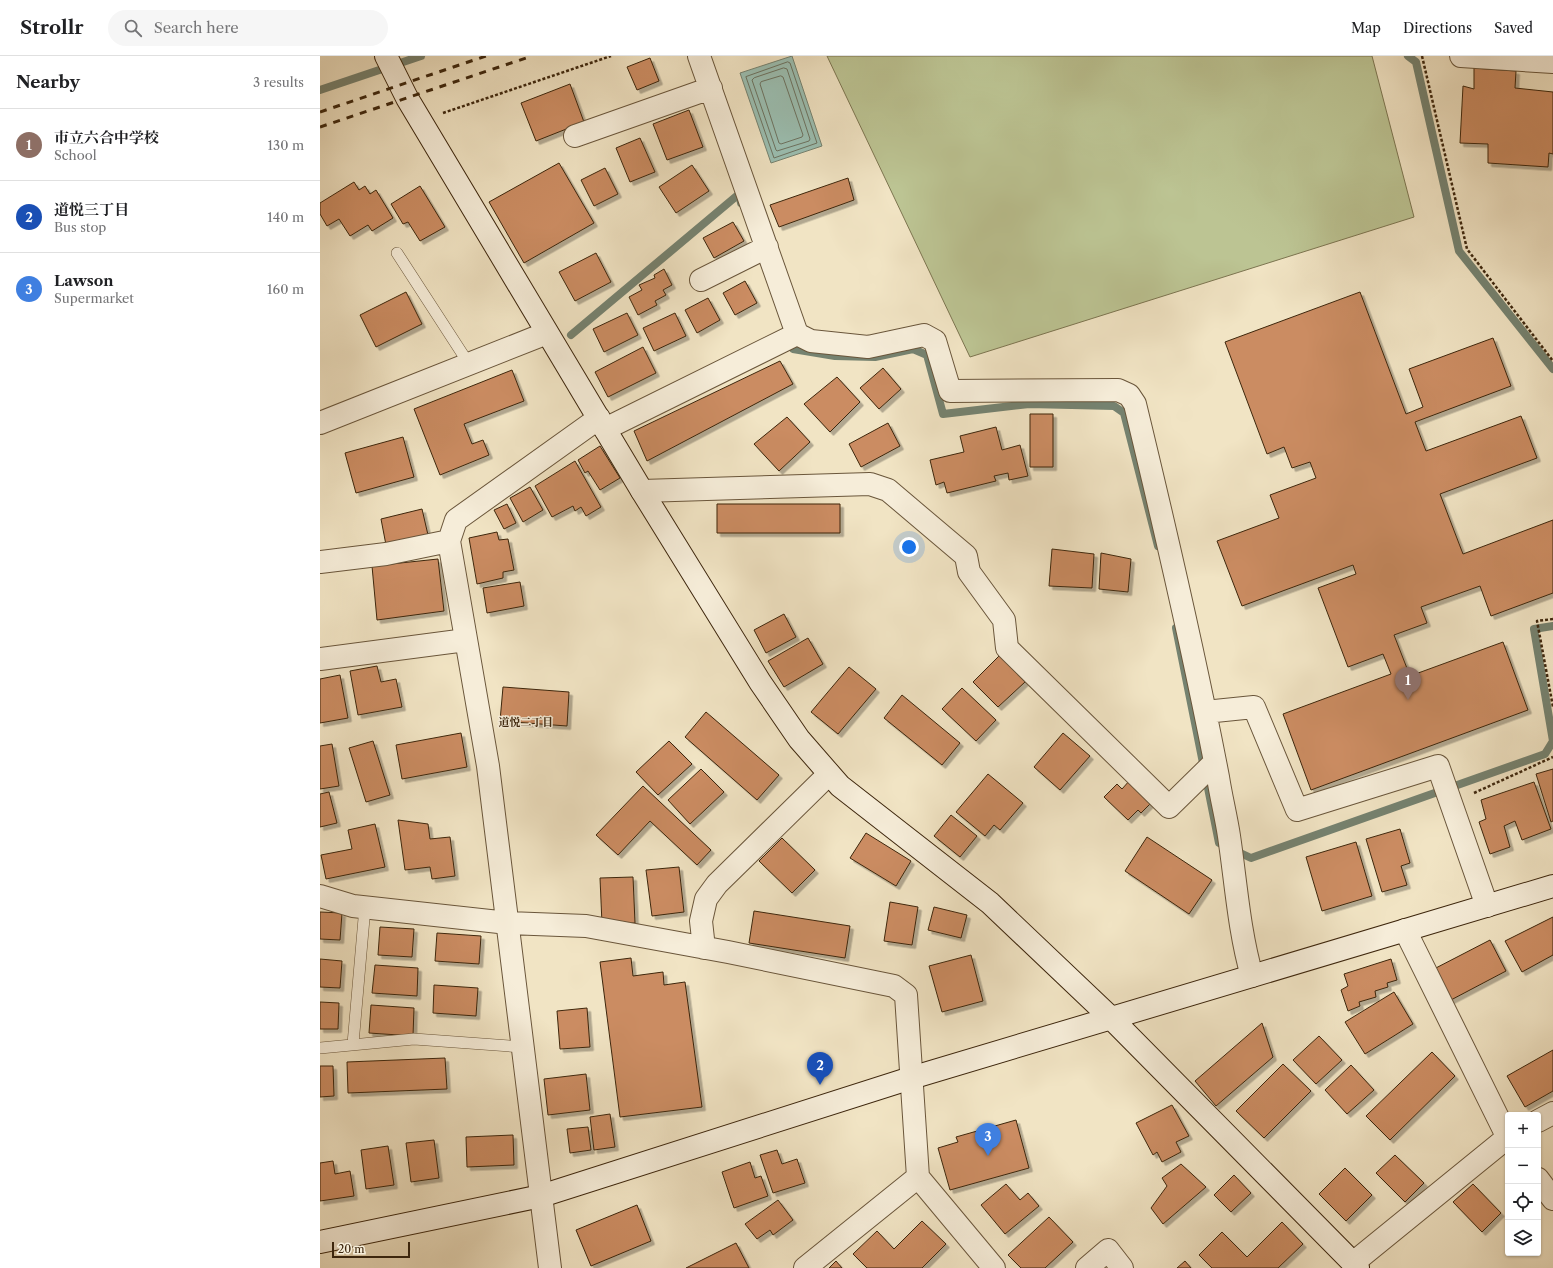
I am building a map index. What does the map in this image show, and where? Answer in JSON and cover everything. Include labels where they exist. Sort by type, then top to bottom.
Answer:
[{"type":"street","points":[[699,56],[760,250],[797,334],[811,342],[868,348],[924,335],[935,342],[950,392],[1118,390],[1128,395],[1135,404],[1178,583],[1205,712],[1229,836],[1236,898],[1247,959],[1252,976]]},
{"type":"street","points":[[1461,56],[1553,62]]},
{"type":"street","points":[[390,65],[420,121],[547,333],[642,491],[760,682],[799,738],[840,786],[990,903],[1110,1017],[1356,1266],[1505,1141]]},
{"type":"street","points":[[575,136],[710,88]]},
{"type":"street","points":[[700,280],[760,250]]},
{"type":"street","points":[[320,423],[547,333]]},
{"type":"street","points":[[550,1268],[488,766],[448,541],[456,520],[602,424],[797,334]]},
{"type":"street","points":[[642,491],[870,484],[888,490],[966,556],[969,572],[1004,620],[1007,648],[1169,807],[1215,762]]},
{"type":"street","points":[[320,562],[386,554],[448,541]]},
{"type":"street","points":[[320,659],[466,640]]},
{"type":"street","points":[[1205,712],[1254,707],[1297,810],[1438,766],[1487,906]]},
{"type":"street","points":[[704,948],[701,921],[706,899],[716,884],[829,774]]},
{"type":"street","points":[[320,1242],[541,1196],[911,1078],[1110,1017],[1553,886]]},
{"type":"street","points":[[320,896],[353,906],[508,923],[586,926],[894,986],[906,996],[918,1176],[994,1268]]},
{"type":"street","points":[[1405,930],[1505,1132]]},
{"type":"street","points":[[1541,1119],[1553,1112]]},
{"type":"street","points":[[805,1268],[918,1176]]},
{"type":"street","points":[[1541,1183],[1553,1199]]},
{"type":"street","points":[[1086,1268],[1108,1250],[1122,1268]]},
{"type":"lane","points":[[397,253],[470,364]]},
{"type":"lane","points":[[353,1044],[365,907]]},
{"type":"lane","points":[[320,1048],[414,1039],[523,1047]]},
{"type":"path","points":[[420,121],[611,56]]},
{"type":"path","points":[[1422,56],[1467,249],[1553,361]]},
{"type":"path","points":[[1553,619],[1537,621],[1553,707]]},
{"type":"path","points":[[1452,804],[1553,757]]},
{"type":"green space","points":[[827,56],[1372,56],[1414,217],[970,357]]},
{"type":"water","points":[[792,56],[822,146],[771,163],[740,73]]},
{"type":"building","points":[[650,58],[659,81],[637,90],[627,67]]},
{"type":"building","points":[[1474,68],[1516,71],[1515,88],[1553,92],[1553,154],[1549,153],[1548,167],[1488,163],[1488,144],[1460,143],[1463,86],[1474,89]]},
{"type":"building","points":[[570,84],[584,122],[536,141],[521,103]]},
{"type":"building","points":[[689,110],[703,147],[667,160],[653,124]]},
{"type":"building","points":[[640,138],[655,172],[630,182],[616,148]]},
{"type":"building","points":[[559,163],[594,223],[524,263],[489,202]]},
{"type":"building","points":[[692,165],[709,191],[676,213],[659,187]]},
{"type":"building","points":[[605,168],[618,194],[594,206],[581,180]]},
{"type":"building","points":[[848,178],[854,200],[779,227],[770,205]]},
{"type":"building","points":[[354,182],[359,190],[365,186],[370,194],[376,190],[393,218],[372,231],[368,225],[350,236],[339,219],[327,226],[320,214],[320,203]]},
{"type":"building","points":[[420,186],[445,227],[420,241],[408,222],[403,224],[391,204]]},
{"type":"building","points":[[733,222],[744,241],[714,258],[703,238]]},
{"type":"building","points":[[596,253],[611,282],[575,301],[559,272]]},
{"type":"building","points":[[664,269],[672,285],[663,290],[666,295],[655,301],[657,305],[638,315],[629,297],[642,290],[639,285],[655,278],[654,275]]},
{"type":"building","points":[[745,281],[757,303],[735,315],[723,293]]},
{"type":"building","points":[[406,292],[422,324],[376,347],[360,315]]},
{"type":"building","points":[[1360,292],[1406,414],[1423,407],[1409,369],[1493,338],[1511,386],[1415,422],[1426,451],[1521,416],[1537,458],[1440,494],[1463,554],[1553,520],[1553,593],[1491,616],[1480,586],[1421,607],[1427,623],[1394,635],[1410,676],[1503,642],[1528,710],[1311,790],[1283,714],[1391,674],[1383,654],[1348,667],[1318,588],[1356,574],[1353,565],[1242,606],[1217,541],[1279,518],[1270,495],[1316,478],[1310,462],[1292,468],[1284,447],[1267,454],[1225,342]]},
{"type":"building","points":[[708,298],[720,320],[697,333],[685,310]]},
{"type":"building","points":[[627,313],[638,335],[604,352],[593,329]]},
{"type":"building","points":[[675,313],[686,336],[654,351],[643,328]]},
{"type":"building","points":[[643,347],[656,373],[608,397],[595,372]]},
{"type":"building","points":[[780,361],[793,384],[647,461],[634,431]]},
{"type":"building","points":[[883,368],[901,389],[879,409],[860,388]]},
{"type":"building","points":[[512,370],[524,401],[464,424],[472,444],[483,440],[489,455],[440,475],[414,409]]},
{"type":"building","points":[[837,377],[860,402],[830,432],[804,404]]},
{"type":"building","points":[[1030,414],[1053,414],[1053,467],[1030,467]]},
{"type":"building","points":[[787,417],[810,442],[779,471],[754,444]]},
{"type":"building","points":[[888,423],[900,446],[861,467],[849,444]]},
{"type":"building","points":[[996,427],[1002,450],[1020,445],[1028,476],[1009,480],[1008,473],[994,476],[996,481],[947,493],[944,482],[936,485],[930,460],[964,452],[960,436]]},
{"type":"building","points":[[403,437],[414,477],[356,493],[345,453]]},
{"type":"building","points":[[600,446],[620,478],[600,490],[588,471],[585,473],[578,460]]},
{"type":"building","points":[[575,461],[601,507],[586,516],[581,507],[575,511],[573,506],[552,517],[535,486]]},
{"type":"building","points":[[530,487],[543,510],[523,522],[510,498]]},
{"type":"building","points":[[507,504],[516,523],[504,529],[494,510]]},
{"type":"building","points":[[717,504],[840,504],[840,533],[717,533]]},
{"type":"building","points":[[422,509],[428,535],[386,545],[381,519]]},
{"type":"building","points":[[497,532],[499,540],[508,539],[514,570],[503,572],[503,578],[477,584],[469,538]]},
{"type":"building","points":[[1052,549],[1094,554],[1092,588],[1049,586]]},
{"type":"building","points":[[1101,553],[1131,559],[1128,592],[1099,589]]},
{"type":"building","points":[[438,559],[444,611],[377,620],[372,566]]},
{"type":"building","points":[[520,582],[524,606],[487,613],[483,588]]},
{"type":"building","points":[[784,614],[796,637],[766,653],[754,630]]},
{"type":"building","points":[[808,638],[823,664],[784,687],[768,661]]},
{"type":"building","points":[[999,656],[1025,682],[998,707],[973,682]]},
{"type":"building","points":[[377,666],[381,682],[396,679],[402,707],[358,715],[350,671]]},
{"type":"building","points":[[849,667],[876,689],[838,734],[811,712]]},
{"type":"building","points":[[340,675],[348,718],[320,723],[320,679]]},
{"type":"building","points":[[503,687],[569,692],[567,726],[500,721]]},
{"type":"building","points":[[962,688],[996,720],[976,741],[942,709]]},
{"type":"building","points":[[902,695],[960,743],[942,765],[884,718]]},
{"type":"building","points":[[706,712],[779,775],[757,800],[685,737]]},
{"type":"building","points":[[461,733],[467,767],[402,779],[396,745]]},
{"type":"building","points":[[1063,733],[1090,756],[1060,790],[1034,767]]},
{"type":"building","points":[[373,741],[390,795],[366,802],[349,748]]},
{"type":"building","points":[[669,741],[692,764],[658,795],[636,772]]},
{"type":"building","points":[[332,744],[339,786],[320,789],[320,746]]},
{"type":"building","points":[[701,769],[724,792],[690,824],[668,800]]},
{"type":"building","points":[[1553,769],[1553,821],[1551,822],[1536,774]]},
{"type":"building","points":[[988,774],[1023,803],[1000,830],[994,825],[985,836],[956,812]]},
{"type":"building","points":[[1130,780],[1151,803],[1141,813],[1138,810],[1128,820],[1104,797],[1117,784],[1122,789]]},
{"type":"building","points":[[1534,782],[1551,829],[1522,840],[1515,821],[1504,826],[1510,847],[1490,854],[1479,822],[1486,819],[1481,800]]},
{"type":"building","points":[[643,786],[711,850],[697,865],[650,821],[618,855],[596,835]]},
{"type":"building","points":[[329,792],[337,823],[320,827],[320,794]]},
{"type":"building","points":[[951,815],[977,836],[960,857],[934,836]]},
{"type":"building","points":[[398,820],[428,824],[430,839],[450,837],[455,876],[432,879],[430,867],[405,870]]},
{"type":"building","points":[[375,824],[385,867],[326,879],[321,855],[352,849],[348,830]]},
{"type":"building","points":[[1400,829],[1410,863],[1401,866],[1407,885],[1382,892],[1366,839]]},
{"type":"building","points":[[866,833],[911,861],[896,886],[850,858]]},
{"type":"building","points":[[1147,837],[1212,880],[1189,914],[1125,871]]},
{"type":"building","points":[[782,838],[815,870],[792,893],[759,861]]},
{"type":"building","points":[[1356,842],[1372,896],[1322,911],[1306,857]]},
{"type":"building","points":[[679,867],[684,912],[652,916],[646,870]]},
{"type":"building","points":[[633,877],[635,923],[602,924],[600,878]]},
{"type":"building","points":[[890,902],[918,907],[912,945],[884,941]]},
{"type":"building","points":[[934,907],[967,915],[961,938],[928,930]]},
{"type":"building","points":[[754,911],[850,926],[845,958],[749,943]]},
{"type":"building","points":[[320,912],[342,913],[340,940],[320,939]]},
{"type":"building","points":[[1553,917],[1553,955],[1522,972],[1505,941]]},
{"type":"building","points":[[380,927],[414,929],[412,957],[378,955]]},
{"type":"building","points":[[437,933],[481,936],[479,964],[435,961]]},
{"type":"building","points":[[1490,940],[1506,971],[1449,1001],[1432,970]]},
{"type":"building","points":[[971,955],[983,1001],[942,1012],[929,966]]},
{"type":"building","points":[[631,958],[633,976],[663,972],[664,985],[685,982],[702,1107],[620,1117],[600,962]]},
{"type":"building","points":[[320,959],[342,961],[340,988],[320,987]]},
{"type":"building","points":[[1391,959],[1397,980],[1387,983],[1388,987],[1375,991],[1376,997],[1359,1002],[1360,1006],[1348,1011],[1341,990],[1348,986],[1344,974]]},
{"type":"building","points":[[375,965],[418,968],[417,996],[372,993]]},
{"type":"building","points":[[434,985],[478,988],[476,1016],[433,1013]]},
{"type":"building","points":[[1394,992],[1413,1024],[1365,1054],[1345,1022]]},
{"type":"building","points":[[320,1002],[339,1003],[338,1029],[320,1029]]},
{"type":"building","points":[[371,1005],[414,1008],[413,1036],[369,1033]]},
{"type":"building","points":[[587,1008],[590,1047],[560,1049],[557,1011]]},
{"type":"building","points":[[1262,1023],[1273,1057],[1216,1106],[1195,1081]]},
{"type":"building","points":[[1319,1036],[1342,1060],[1316,1084],[1293,1060]]},
{"type":"building","points":[[1553,1050],[1553,1091],[1525,1107],[1507,1076]]},
{"type":"building","points":[[1432,1052],[1455,1076],[1390,1140],[1366,1116]]},
{"type":"building","points":[[445,1058],[447,1089],[348,1093],[347,1062]]},
{"type":"building","points":[[1283,1064],[1311,1091],[1264,1138],[1236,1111]]},
{"type":"building","points":[[1351,1065],[1374,1090],[1347,1114],[1325,1090]]},
{"type":"building","points":[[320,1066],[333,1066],[334,1096],[320,1097]]},
{"type":"building","points":[[586,1074],[590,1110],[548,1115],[544,1079]]},
{"type":"building","points":[[1172,1105],[1189,1136],[1176,1142],[1181,1152],[1162,1162],[1157,1152],[1153,1155],[1136,1123]]},
{"type":"building","points":[[610,1114],[615,1147],[594,1150],[590,1117]]},
{"type":"building","points":[[1016,1120],[1029,1168],[950,1190],[938,1148],[958,1142],[956,1137]]},
{"type":"building","points":[[588,1127],[591,1150],[570,1153],[567,1129]]},
{"type":"building","points":[[513,1135],[514,1165],[467,1167],[466,1137]]},
{"type":"building","points":[[434,1140],[439,1178],[411,1182],[406,1143]]},
{"type":"building","points":[[388,1146],[394,1185],[366,1189],[361,1150]]},
{"type":"building","points":[[777,1150],[782,1164],[797,1159],[805,1183],[773,1193],[760,1155]]},
{"type":"building","points":[[1395,1155],[1424,1183],[1405,1202],[1376,1173]]},
{"type":"building","points":[[333,1161],[335,1174],[350,1171],[354,1196],[320,1201],[320,1163]]},
{"type":"building","points":[[750,1162],[755,1178],[761,1176],[768,1196],[734,1208],[722,1172]]},
{"type":"building","points":[[1181,1164],[1206,1187],[1163,1224],[1151,1208],[1167,1186],[1162,1178]]},
{"type":"building","points":[[1345,1168],[1372,1195],[1346,1221],[1319,1194]]},
{"type":"building","points":[[1234,1175],[1251,1193],[1231,1212],[1214,1195]]},
{"type":"building","points":[[1006,1184],[1020,1200],[1028,1193],[1039,1206],[1005,1234],[981,1205]]},
{"type":"building","points":[[1473,1184],[1501,1213],[1482,1232],[1453,1202]]},
{"type":"building","points":[[778,1200],[793,1220],[773,1235],[770,1230],[757,1239],[745,1224]]},
{"type":"building","points":[[637,1205],[651,1241],[591,1266],[576,1230]]},
{"type":"building","points":[[1049,1217],[1073,1242],[1045,1268],[1021,1268],[1008,1255]]},
{"type":"building","points":[[922,1221],[946,1244],[922,1268],[867,1268],[853,1254],[877,1231],[894,1249]]},
{"type":"building","points":[[1282,1222],[1303,1244],[1278,1268],[1212,1268],[1199,1255],[1222,1232],[1247,1257]]},
{"type":"building","points":[[736,1243],[749,1268],[686,1268]]},
{"type":"building","points":[[836,1261],[842,1268],[829,1268]]},
{"type":"building","points":[[1185,1261],[1191,1268],[1177,1268]]},
{"type":"waterway","points":[[320,90],[421,56]]},
{"type":"waterway","points":[[1408,56],[1416,62],[1459,251],[1553,369]]},
{"type":"waterway","points":[[571,335],[739,194],[741,203]]},
{"type":"waterway","points":[[789,338],[793,349],[835,356],[875,357],[913,349],[927,355],[943,414],[1029,404],[1114,406],[1124,413],[1158,546]]},
{"type":"waterway","points":[[1176,628],[1219,843],[1251,858],[1545,754],[1553,741],[1534,629],[1553,626]]},
{"type":"railway","points":[[320,112],[486,56]]},
{"type":"railway","points":[[320,127],[532,56]]},
{"type":"place","name":"市立六合中学校","points":[[1408,700]]},
{"type":"place","name":"道悦三丁目","points":[[820,1085]]},
{"type":"place","name":"Lawson","points":[[988,1156]]},
{"type":"district","name":"道悦二丁目","points":[[526,722]]}]
